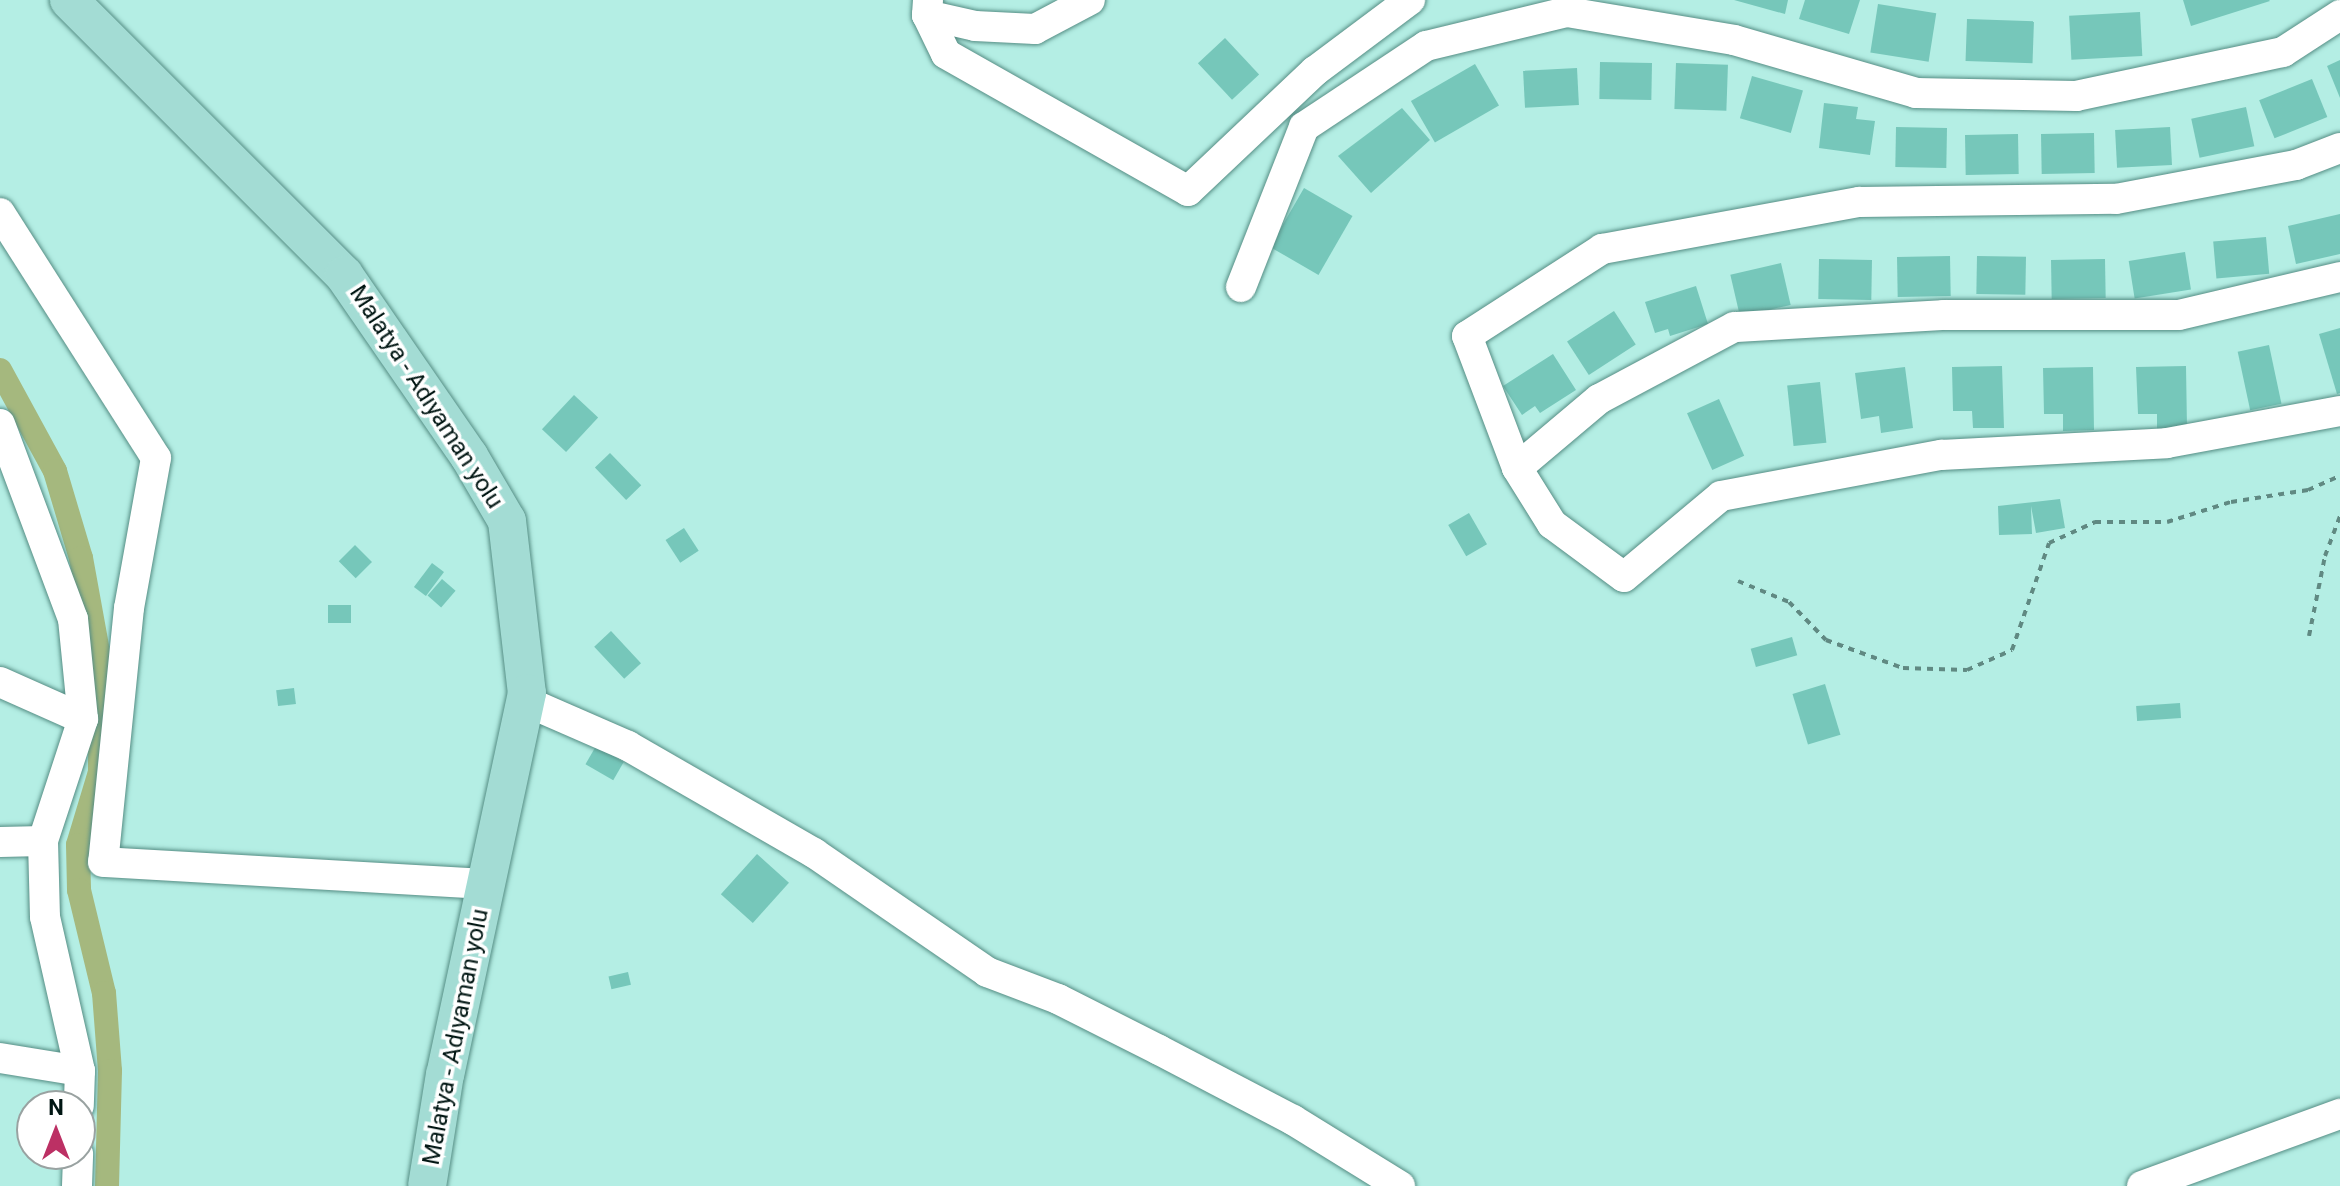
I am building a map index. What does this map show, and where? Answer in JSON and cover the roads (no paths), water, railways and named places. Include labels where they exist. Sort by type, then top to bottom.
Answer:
[{"type":"main road","name":"Malatya - Adıyaman yolu","points":[[69,0],[344,275],[469,456],[507,521],[525,701],[445,1074],[427,1186]]},
{"type":"street","points":[[928,7],[975,26],[1035,29],[1090,0]]},
{"type":"street","points":[[928,7],[946,54],[1188,191],[1315,71],[1410,0]]},
{"type":"street","points":[[1241,287],[1304,127],[1426,46],[1567,12],[1734,40],[1916,93],[2076,96],[2283,52],[2340,15]]},
{"type":"street","points":[[2340,148],[2296,165],[2116,199],[1859,202],[1602,249],[1467,336],[1517,468],[1552,524],[1624,577],[1721,496],[1941,455],[2167,443],[2340,411]]},
{"type":"street","points":[[0,213],[156,458],[129,608],[103,862],[487,884]]},
{"type":"street","points":[[1517,468],[1599,399],[1734,327],[1944,315],[2179,315],[2340,277]]},
{"type":"street","points":[[0,424],[73,619],[83,719],[43,841],[45,917],[80,1071],[79,1090]]},
{"type":"street","points":[[0,682],[83,719]]},
{"type":"street","points":[[525,701],[628,746],[814,853],[987,972],[1058,999],[1159,1050],[1293,1120],[1400,1186]]},
{"type":"street","points":[[0,842],[43,841]]},
{"type":"street","points":[[0,1058],[80,1071]]},
{"type":"street","points":[[2142,1186],[2340,1114]]},
{"type":"waterway","points":[[0,370],[55,471],[81,558],[101,668],[100,772],[78,845],[79,890],[104,993],[110,1071],[107,1186]]}]
